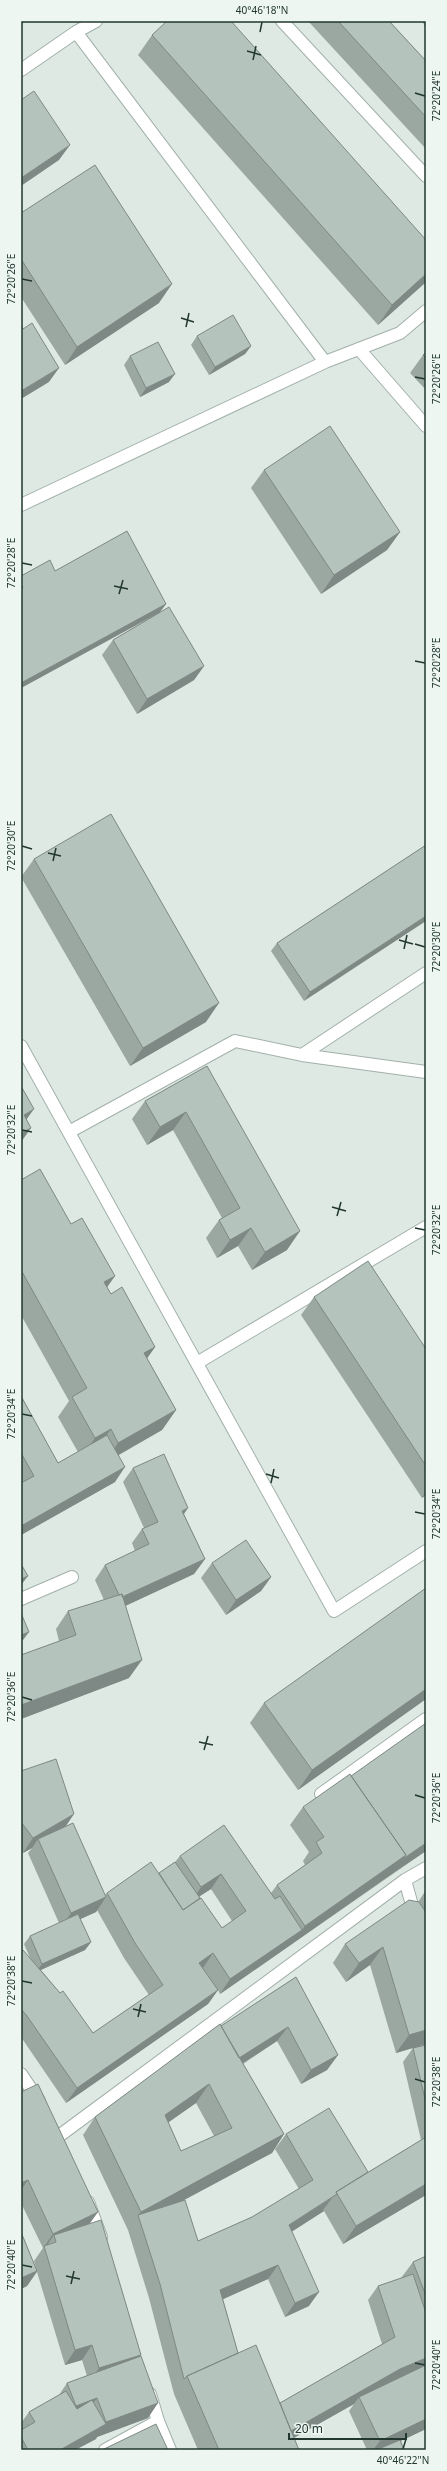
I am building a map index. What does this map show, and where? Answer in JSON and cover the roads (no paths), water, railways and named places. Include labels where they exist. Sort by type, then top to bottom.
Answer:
[{"type":"street","points":[[21,70],[76,32],[96,21]]},
{"type":"street","points":[[282,21],[426,176]]},
{"type":"street","points":[[76,32],[325,362]]},
{"type":"street","points":[[21,505],[325,362],[400,333],[426,311]]},
{"type":"street","points":[[359,349],[426,426]]},
{"type":"street","points":[[302,1054],[426,972]]},
{"type":"street","points":[[69,1132],[234,1041],[302,1054],[426,1072]]},
{"type":"street","points":[[21,1046],[334,1611],[426,1551]]},
{"type":"street","points":[[197,1364],[426,1227]]},
{"type":"street","points":[[21,1599],[72,1577]]},
{"type":"street","points":[[321,1794],[426,1719]]},
{"type":"street","points":[[59,2136],[406,1880],[426,1868]]},
{"type":"street","points":[[406,1880],[418,1925]]},
{"type":"street","points":[[21,2074],[45,2109]]},
{"type":"street","points":[[52,2123],[65,2150]]},
{"type":"street","points":[[84,2193],[103,2245]]},
{"type":"street","points":[[146,2379],[158,2421],[170,2450]]},
{"type":"street","points":[[106,2450],[158,2421]]}]
